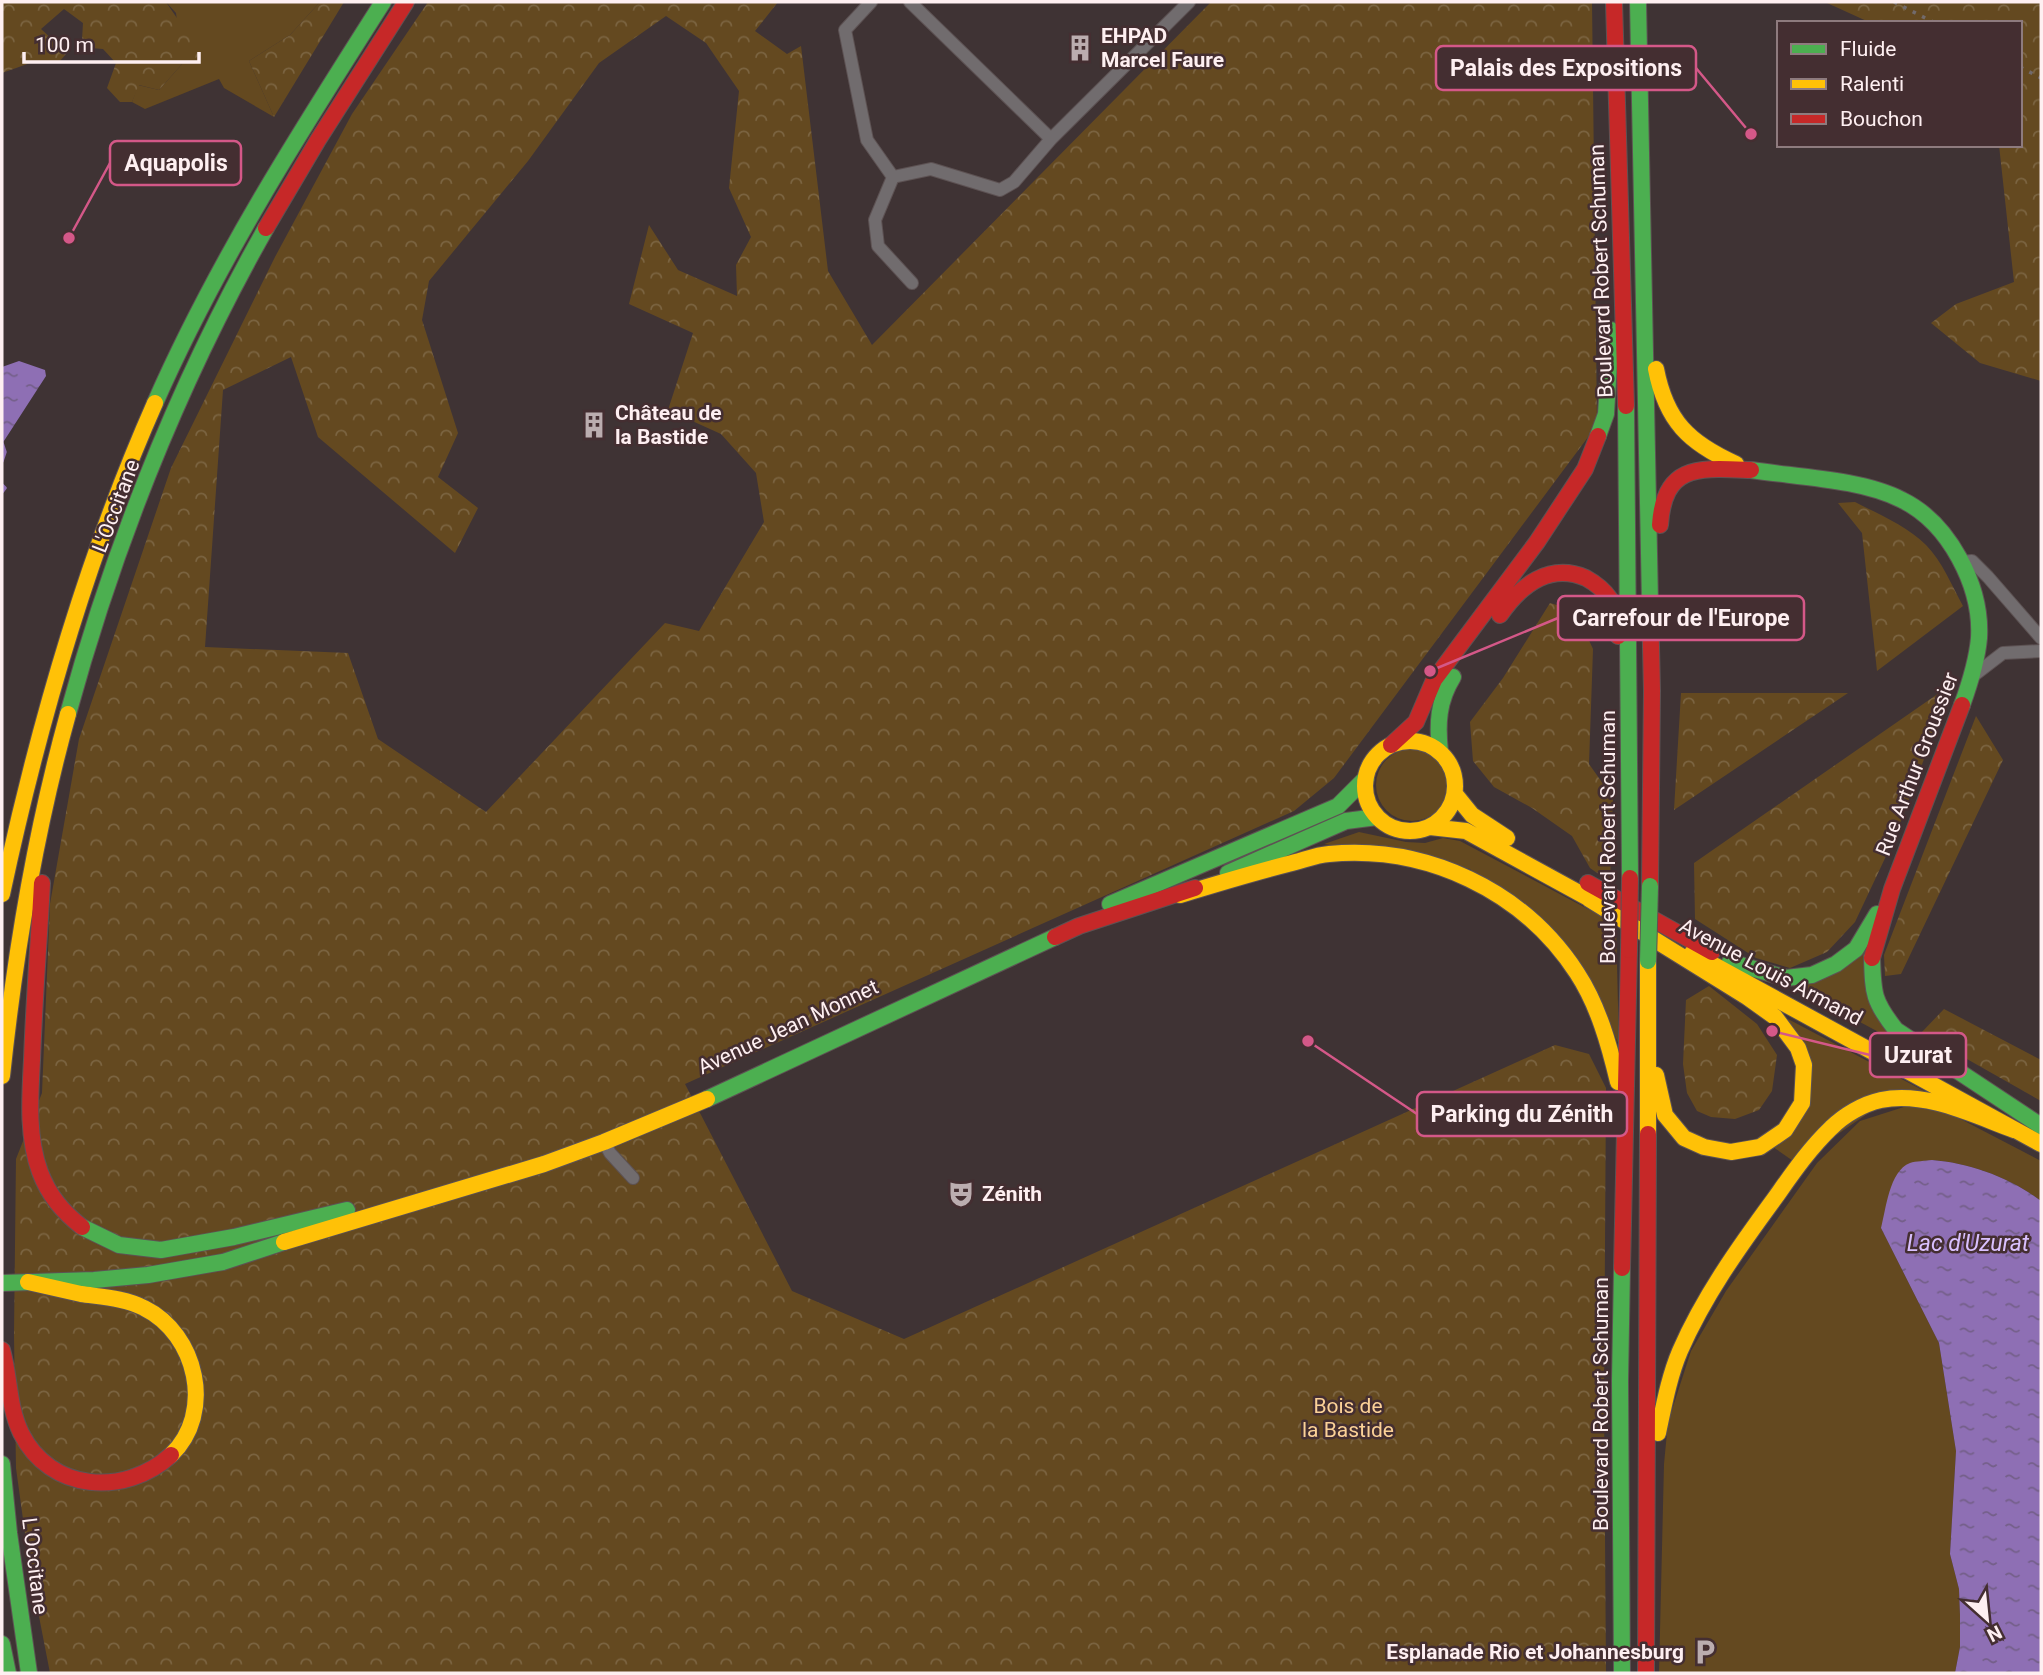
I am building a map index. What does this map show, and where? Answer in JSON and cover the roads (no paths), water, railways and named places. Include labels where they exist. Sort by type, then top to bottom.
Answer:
[{"type":"main road","name":"L'Occitane","points":[[2,894],[49,696],[71,619],[116,496],[145,427],[205,300],[270,180],[383,2]]},
{"type":"main road","name":"L'Occitane","points":[[2,1076],[25,900],[45,801],[94,625],[138,501],[238,280],[337,109],[406,2]]},
{"type":"main road","name":"Boulevard Robert Schuman","points":[[1614,2],[1627,458],[1630,716],[1629,950],[1622,1177],[1620,1381],[1622,1673]]},
{"type":"main road","name":"Boulevard Robert Schuman","points":[[1637,2],[1652,691],[1648,970],[1646,1673]]},
{"type":"main road","points":[[1620,202],[1606,414],[1586,470],[1537,542],[1434,680],[1416,722],[1374,758],[1366,778],[1366,792],[1377,817],[1389,826],[1416,831],[1430,827],[1466,831],[1590,899],[1775,1017],[1798,1048],[1804,1065],[1802,1103],[1785,1130],[1760,1147],[1731,1152],[1703,1147],[1684,1138],[1665,1115],[1657,1079],[1648,970]]},
{"type":"main road","points":[[1644,282],[1659,390],[1670,412],[1684,432],[1709,453],[1751,470]]},
{"type":"main road","points":[[1652,691],[1662,594],[1660,511],[1663,500],[1668,489],[1680,476],[1700,468],[1751,470]]},
{"type":"main road","name":"Rue Arthur Groussier","points":[[1751,470],[1862,486],[1903,499],[1939,528],[1961,562],[1974,591],[1979,636],[1973,676],[1892,889]]},
{"type":"main road","points":[[1440,752],[1437,726],[1439,704],[1449,684],[1514,596],[1530,582],[1549,574],[1574,574],[1595,582],[1608,596],[1615,612],[1630,716]]},
{"type":"main road","points":[[1391,745],[1404,741],[1429,744],[1440,752],[1453,771],[1455,794],[1446,813],[1430,827]]},
{"type":"main road","name":"Avenue Jean Monnet","points":[[2,1283],[89,1281],[147,1275],[206,1262],[248,1243],[347,1210],[549,1150],[638,1119],[917,989],[1338,806],[1366,778]]},
{"type":"main road","points":[[1455,794],[1480,822],[1727,961],[1786,978],[1812,975],[1836,964],[1856,949],[1892,889]]},
{"type":"main road","points":[[45,801],[42,887],[33,992],[30,1120],[37,1168],[52,1200],[74,1222],[100,1239],[125,1247],[164,1250],[347,1210]]},
{"type":"main road","name":"Avenue Jean Monnet","points":[[206,1262],[223,1262],[352,1220],[544,1164],[604,1142],[724,1092],[1079,926],[1180,895],[1346,821],[1377,817]]},
{"type":"main road","points":[[1180,895],[1327,854],[1378,853],[1438,865],[1506,900],[1537,925],[1564,954],[1589,994],[1607,1038],[1618,1082],[1622,1177]]},
{"type":"main road","points":[[1892,889],[1872,957],[1873,995],[1884,1015],[1896,1030],[1914,1044],[2041,1127]]},
{"type":"main road","name":"Avenue Louis Armand","points":[[1590,899],[1777,998],[2041,1144]]},
{"type":"main road","name":"Avenue Louis Armand","points":[[1727,961],[1938,1075],[2041,1127]]},
{"type":"main road","points":[[1647,1581],[1662,1400],[1675,1362],[1690,1324],[1711,1289],[1824,1132],[1860,1107],[1879,1100],[1898,1098],[1919,1098],[1936,1102],[2014,1130]]},
{"type":"main road","points":[[2,1350],[9,1397],[20,1432],[43,1462],[71,1479],[94,1484],[125,1483],[154,1470],[177,1448],[191,1426],[197,1402],[196,1380],[185,1348],[166,1324],[150,1311],[122,1300],[28,1282]]},
{"type":"main road","name":"L'Occitane","points":[[2,1464],[29,1673]]},
{"type":"main road","points":[[2,1644],[8,1673]]},
{"type":"street","points":[[850,2],[860,12]]},
{"type":"street","points":[[871,2],[845,30],[867,140],[893,177]]},
{"type":"street","points":[[910,2],[1051,139]]},
{"type":"street","points":[[893,177],[931,169],[1000,190],[1014,182],[1051,139],[1189,2]]},
{"type":"street","points":[[893,177],[875,220],[878,246],[912,283]]},
{"type":"street","points":[[1961,562],[1972,561],[2041,638]]},
{"type":"street","points":[[1973,676],[2003,653],[2041,651]]},
{"type":"street","points":[[604,1142],[610,1153],[633,1178]]},
{"type":"water","points":[[19,361],[45,370],[46,376],[2,444],[2,367]]},
{"type":"water","name":"Lac d'Uzurat","points":[[1932,1160],[1961,1164],[1990,1173],[2017,1185],[2041,1201],[2041,1673],[1955,1673],[1960,1647],[1959,1589],[1950,1554],[1956,1451],[1939,1343],[1881,1228],[1889,1192],[1897,1174],[1910,1163]]},
{"type":"waterway","points":[[2,443],[5,452],[2,461]]},
{"type":"waterway","points":[[2,485],[5,488],[2,492]]},
{"type":"railway","points":[[1894,2],[1931,21]]},
{"type":"railway","points":[[2022,68],[2041,78]]},
{"type":"place","name":"EHPAD Marcel Faure","points":[[1080,48]]},
{"type":"place","name":"Palais des Expositions","points":[[1751,134]]},
{"type":"place","name":"Aquapolis","points":[[69,238]]},
{"type":"place","name":"Château de la Bastide","points":[[594,425]]},
{"type":"place","name":"Carrefour de l'Europe","points":[[1430,671]]},
{"type":"place","name":"Uzurat","points":[[1772,1031]]},
{"type":"place","name":"Parking du Zénith","points":[[1308,1041]]},
{"type":"place","name":"Zénith","points":[[961,1194]]},
{"type":"place","name":"Esplanade Rio et Johannesburg","points":[[1705,1652]]},
{"type":"park label","name":"Bois de la Bastide","points":[[1348,1418]]}]
